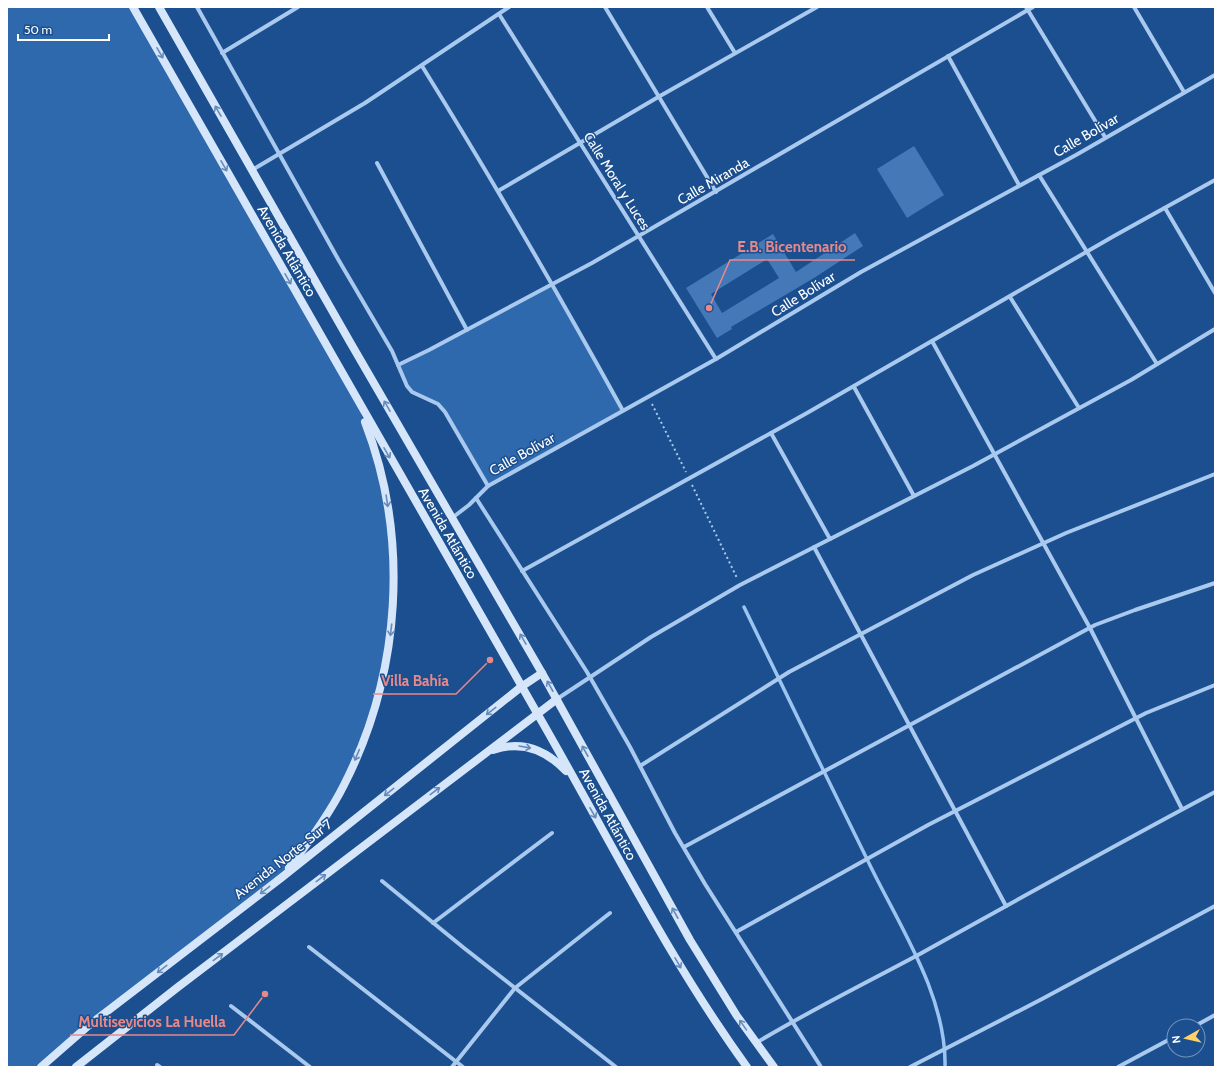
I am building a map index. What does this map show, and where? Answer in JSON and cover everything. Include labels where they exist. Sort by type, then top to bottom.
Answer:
[{"type":"main road","name":"Avenida Atlántico","points":[[134,7],[687,978],[747,1067]]},
{"type":"main road","name":"Avenida Atlántico","points":[[159,7],[452,519],[557,699],[690,940],[737,1016],[774,1067]]},
{"type":"main road","points":[[281,878],[312,837],[344,786],[376,703],[385,668],[391,630],[394,589],[389,518],[378,461],[355,397]]},
{"type":"main road","name":"Avenida Norte-Sur 7","points":[[41,1067],[88,1026],[281,878],[521,687],[542,673]]},
{"type":"main road","points":[[76,1067],[487,751],[557,699]]},
{"type":"main road","points":[[487,751],[502,746],[514,745],[538,750],[557,762],[574,779]]},
{"type":"street","points":[[197,7],[278,153],[392,351],[407,386],[412,392],[438,404],[445,412],[488,486]]},
{"type":"street","points":[[222,53],[298,7]]},
{"type":"street","points":[[252,170],[278,153],[365,103],[510,7]]},
{"type":"street","points":[[605,7],[660,96],[716,192]]},
{"type":"street","points":[[707,7],[735,52]]},
{"type":"street","points":[[498,191],[735,52],[815,7]]},
{"type":"street","name":"Calle Miranda","points":[[398,365],[553,284],[716,192],[1027,8],[1033,7]]},
{"type":"street","points":[[1134,7],[1184,92]]},
{"type":"street","points":[[1027,8],[1105,137]]},
{"type":"street","name":"Calle Moral y Luces","points":[[499,14],[581,142],[638,236],[716,359]]},
{"type":"street","points":[[948,56],[1020,185]]},
{"type":"street","points":[[422,66],[553,284],[622,409]]},
{"type":"street","name":"Calle Bolívar","points":[[452,519],[488,486],[622,409],[716,359],[861,272],[1039,175],[1215,75]]},
{"type":"street","points":[[377,163],[466,330]]},
{"type":"street","points":[[1039,175],[1088,251],[1157,364]]},
{"type":"street","points":[[522,571],[854,387],[1088,251],[1215,180]]},
{"type":"street","points":[[1165,208],[1215,293]]},
{"type":"street","points":[[1010,297],[1079,408]]},
{"type":"street","points":[[557,699],[651,637],[740,585],[994,455],[1157,364],[1215,329]]},
{"type":"street","points":[[932,341],[1090,628],[1182,809]]},
{"type":"street","points":[[854,387],[914,496]]},
{"type":"street","points":[[771,433],[830,539]]},
{"type":"street","points":[[640,766],[789,672],[973,575],[1044,543],[1215,474]]},
{"type":"street","points":[[476,498],[590,677],[684,847],[821,1067]]},
{"type":"street","points":[[814,547],[1006,906]]},
{"type":"street","points":[[684,847],[835,764],[1090,628],[1112,618],[1215,583]]},
{"type":"street","points":[[736,932],[956,810],[1136,718],[1170,702],[1215,685]]},
{"type":"street","points":[[756,1043],[792,1021],[917,956],[1215,792]]},
{"type":"street","points":[[433,923],[552,833]]},
{"type":"street","points":[[382,881],[616,1067]]},
{"type":"street","points":[[910,1067],[1042,999],[1215,906]]},
{"type":"street","points":[[452,1067],[515,988],[610,913]]},
{"type":"street","points":[[309,947],[463,1067]]},
{"type":"street","points":[[231,1006],[310,1067]]},
{"type":"street","points":[[1206,1020],[1215,1015]]},
{"type":"street","points":[[1118,1067],[1166,1041]]},
{"type":"street","points":[[1126,1062],[1129,1067]]},
{"type":"path","points":[[648,396],[740,585]]},
{"type":"shaded area","points":[[7,7],[133,7],[355,397],[378,461],[393,561],[385,667],[344,786],[281,878],[41,1067],[7,1067]]},
{"type":"shaded area","points":[[553,284],[622,409],[488,486],[438,404],[412,392],[398,365]]},
{"type":"building","points":[[914,146],[944,195],[907,218],[877,169]]},
{"type":"building","points":[[855,233],[863,246],[814,278],[731,327],[732,329],[717,338],[686,288],[773,234],[796,272]],"holes":[[[767,259],[779,278],[722,313],[711,294]]]},
{"type":"waterway","points":[[744,607],[866,857],[918,959],[938,1012],[943,1040],[945,1067]]},
{"type":"place","name":"E.B. Bicentenario","points":[[709,308]]},
{"type":"place","name":"Villa Bahía","points":[[490,660]]},
{"type":"place","name":"Multisevicios La Huella","points":[[265,994]]}]
